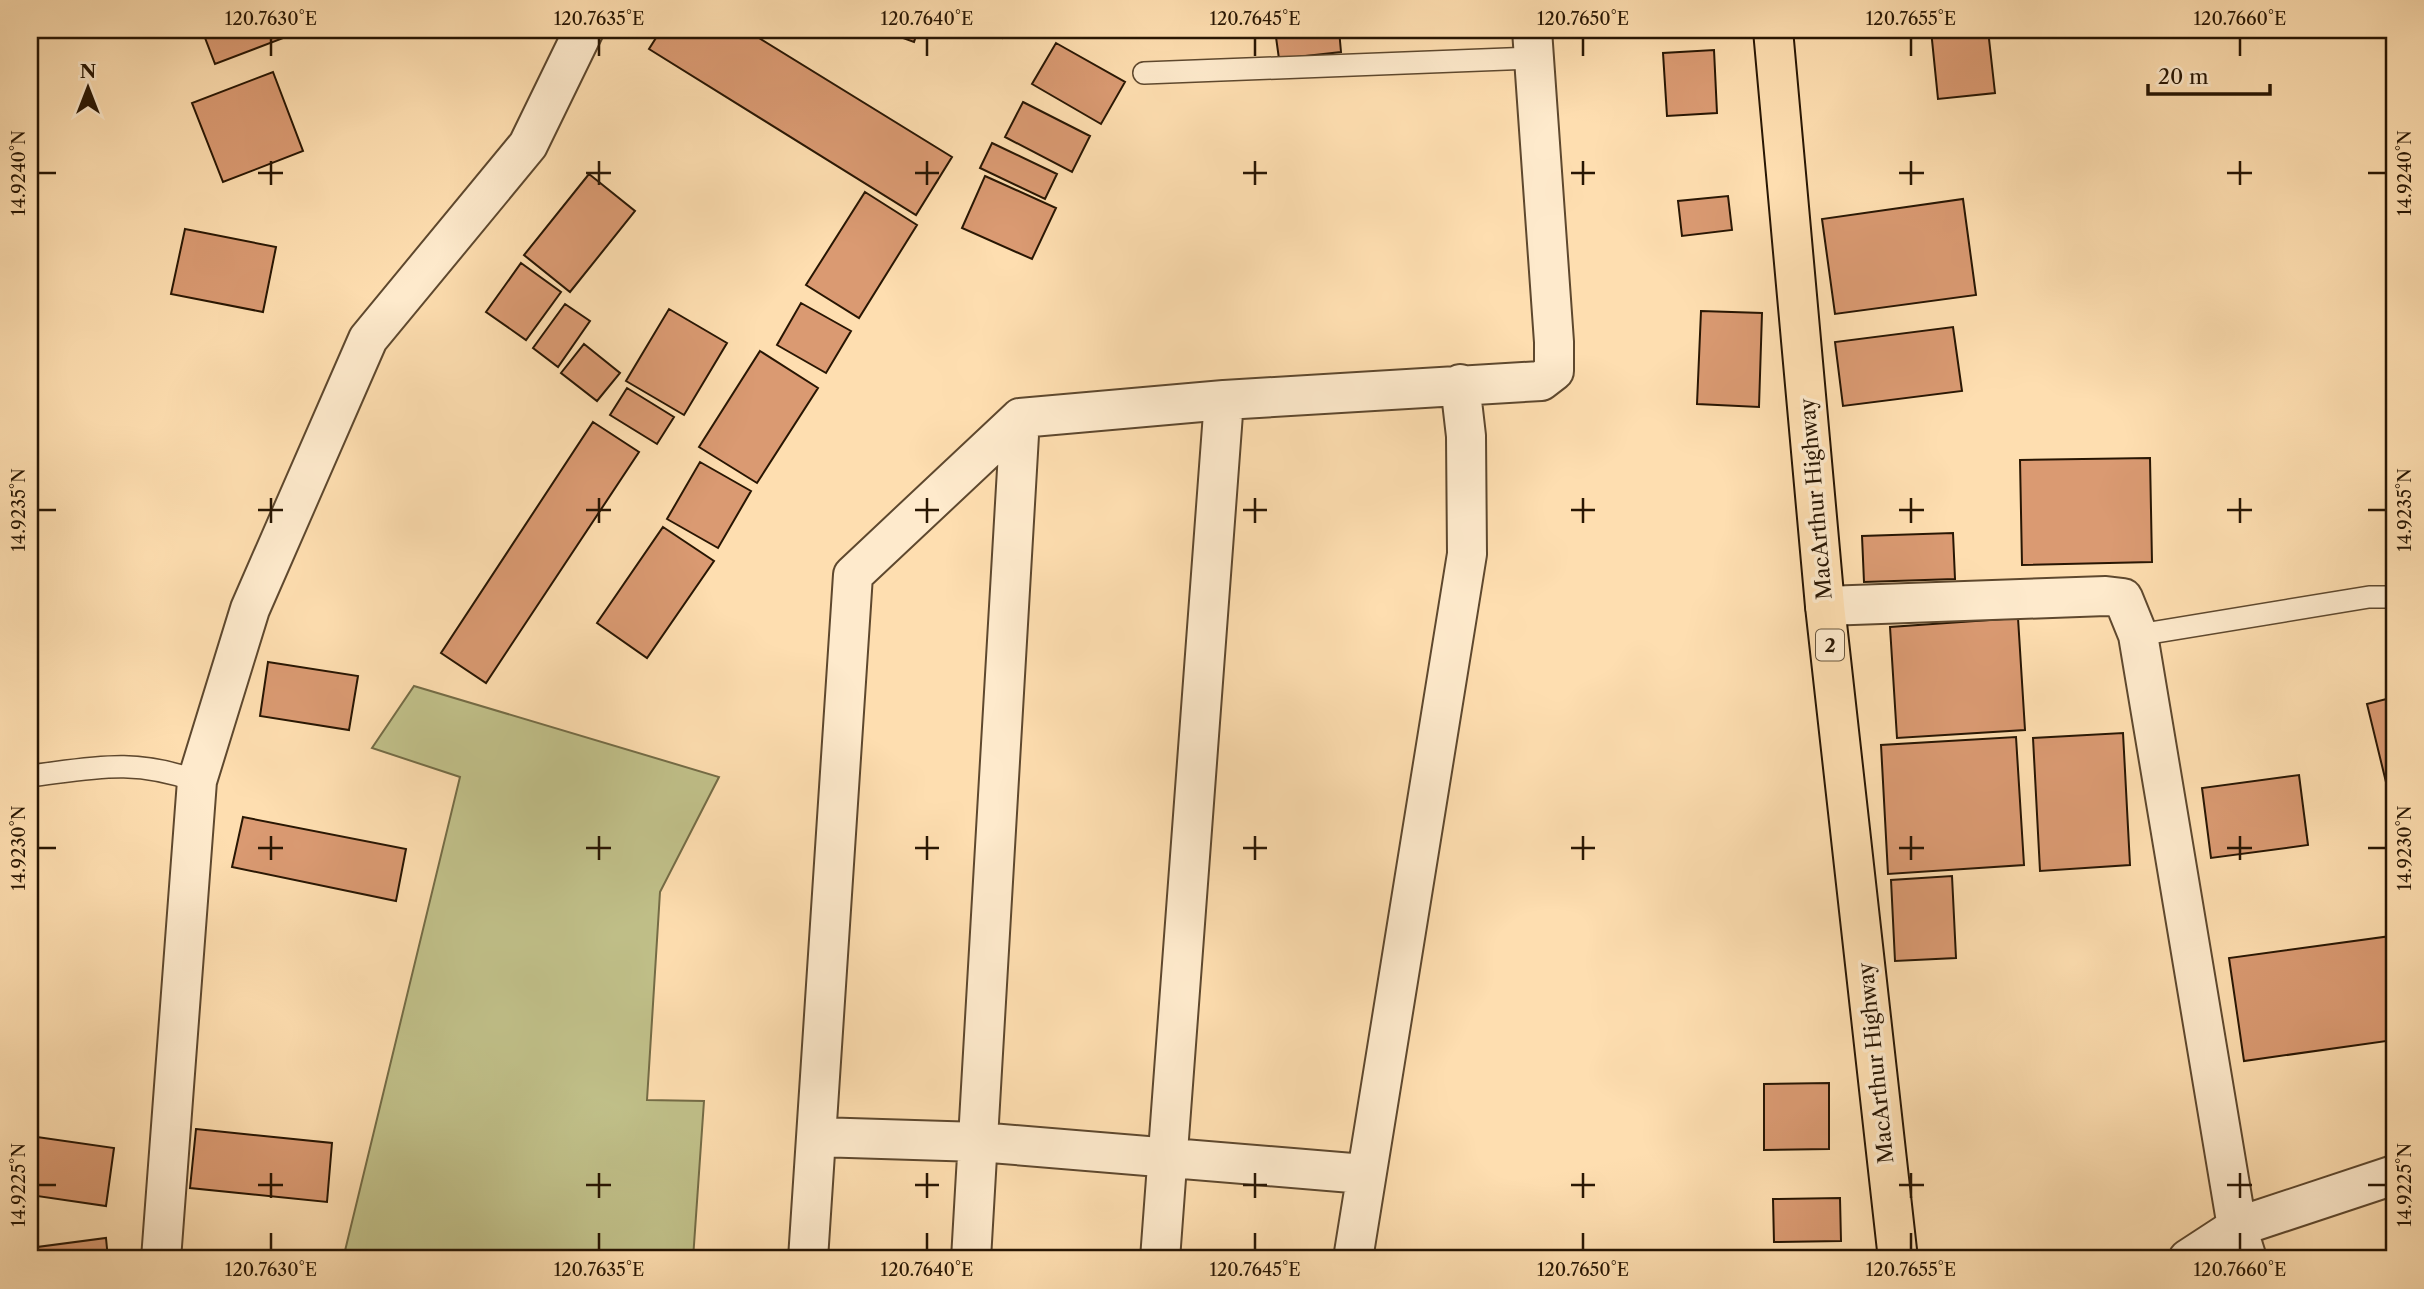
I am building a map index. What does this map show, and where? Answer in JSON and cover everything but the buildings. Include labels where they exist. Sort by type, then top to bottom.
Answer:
[{"type":"highway","name":"MacArthur Highway","points":[[1773,30],[1825,606],[1898,1259]]},
{"type":"street","points":[[161,1259],[197,781],[250,609],[368,339],[528,145],[584,30]]},
{"type":"street","points":[[808,1259],[853,575],[1020,418],[1224,400],[1541,381],[1554,371],[1533,44]]},
{"type":"street","points":[[1353,1259],[1364,1174],[1467,554],[1466,436],[1461,384]]},
{"type":"street","points":[[1160,1259],[1224,400]]},
{"type":"street","points":[[971,1259],[1020,418]]},
{"type":"street","points":[[1825,606],[2106,596],[2123,598],[2138,635],[2242,1243]]},
{"type":"street","points":[[817,1137],[979,1142],[1364,1174]]},
{"type":"street","points":[[2188,1259],[2242,1243],[2394,1175]]},
{"type":"lane","points":[[1144,73],[1533,44]]},
{"type":"lane","points":[[2138,635],[2369,597],[2394,597]]},
{"type":"lane","points":[[30,776],[125,764],[169,771],[197,781]]},
{"type":"green space","points":[[414,686],[719,777],[660,892],[647,1100],[704,1101],[693,1259],[343,1259],[460,777],[372,748]]}]
